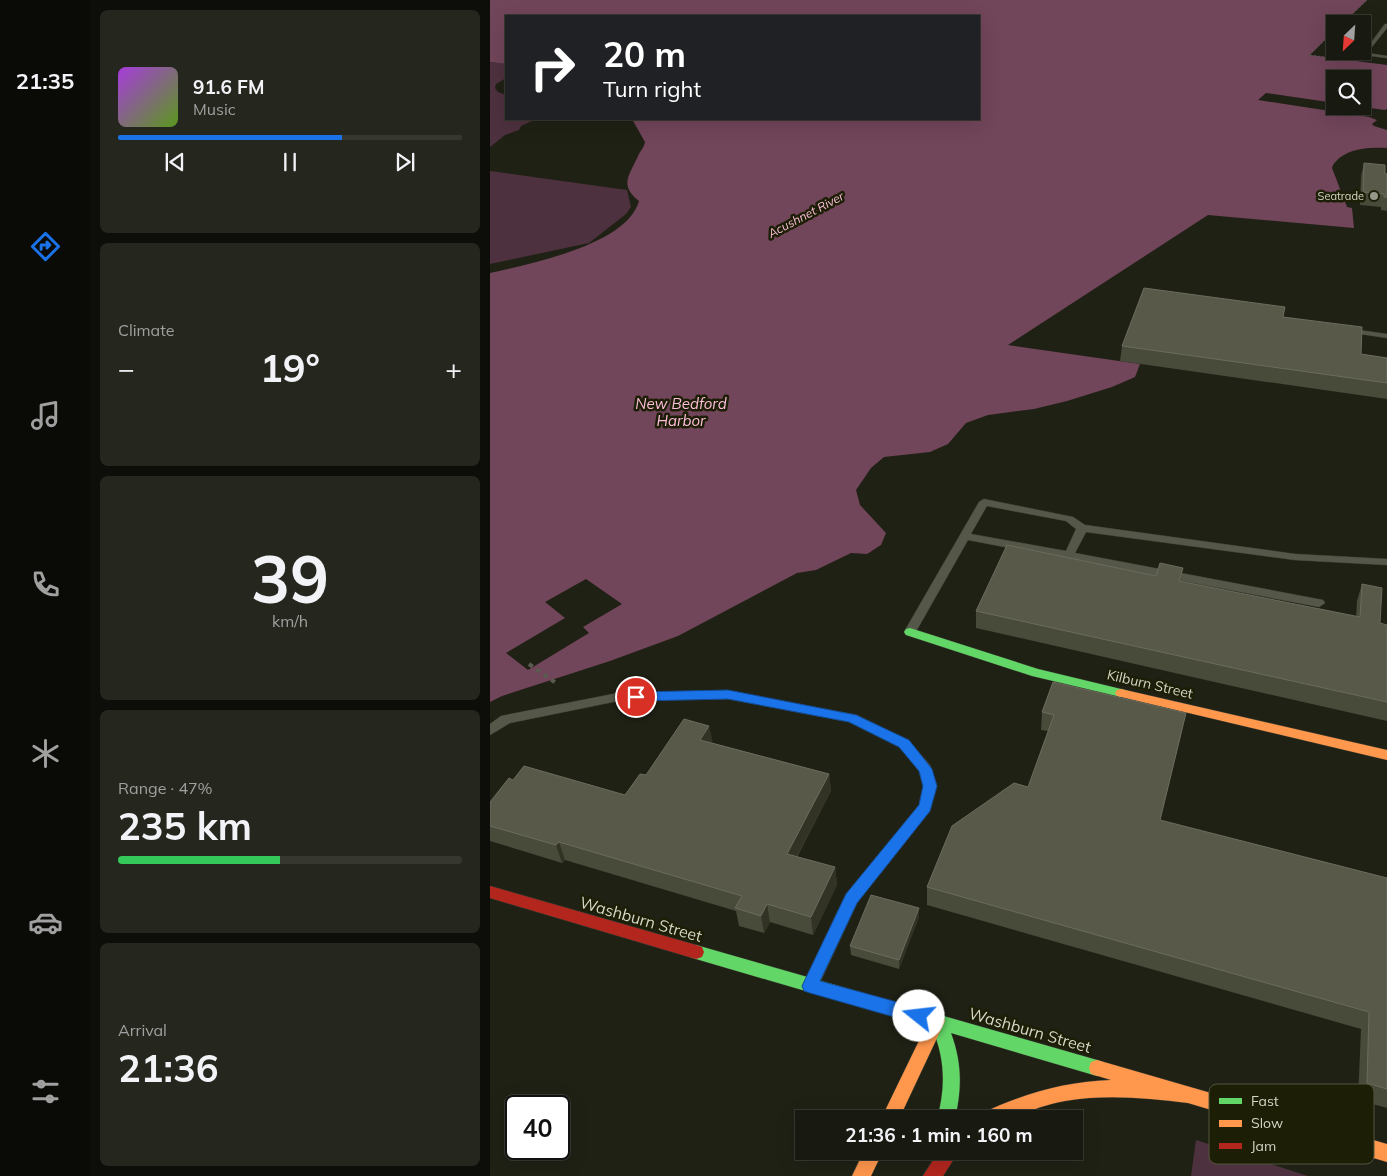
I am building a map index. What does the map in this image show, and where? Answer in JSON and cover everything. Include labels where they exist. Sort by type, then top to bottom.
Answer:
[{"type":"main road","name":"Kilburn Street","points":[[910,632],[1036,673],[1387,755]]},
{"type":"main road","name":"Washburn Street","points":[[490,892],[810,986],[1209,1099]]},
{"type":"main road","points":[[894,1110],[937,1021]]},
{"type":"main road","points":[[937,1021],[948,1044],[954,1070],[952,1095],[948,1110]]},
{"type":"main road","points":[[1005,1110],[1016,1104],[1073,1090],[1122,1087],[1192,1094]]},
{"type":"main road","name":"Washburn Street","points":[[1374,1149],[1387,1153]]},
{"type":"main road","points":[[861,1176],[869,1160]]},
{"type":"main road","points":[[926,1176],[931,1160]]},
{"type":"main road","points":[[932,1176],[944,1160]]},
{"type":"lane","points":[[1387,25],[1364,54],[1387,57]]},
{"type":"lane","points":[[1338,329],[1387,336]]},
{"type":"lane","points":[[910,632],[984,502],[1070,519],[1082,528],[1295,557],[1387,562]]},
{"type":"lane","points":[[1069,555],[1082,528]]},
{"type":"lane","points":[[965,536],[1319,603]]},
{"type":"lane","points":[[490,730],[506,719],[618,697],[728,694],[852,718],[904,744],[925,769],[930,786],[926,807],[851,899],[810,986]]},
{"type":"path","points":[[1351,15],[1367,0]]},
{"type":"path","points":[[1326,39],[1309,55],[1326,57]]},
{"type":"path","points":[[529,664],[556,683]]},
{"type":"shaded area","points":[[490,62],[505,64],[505,79],[496,84],[495,88],[498,92],[505,95],[505,120],[534,120],[521,126],[519,130],[505,135],[490,147]]},
{"type":"shaded area","points":[[490,171],[627,190],[631,207],[626,214],[589,243],[490,264]]},
{"type":"shaded area","points":[[1196,1140],[1209,1144],[1209,1164],[1271,1164],[1308,1176],[1191,1176]]},
{"type":"water","name":"New Bedford Harbor","points":[[490,0],[1367,0],[1351,15],[1326,15],[1326,39],[1310,55],[1326,57],[1326,60],[1348,60],[1387,65],[1387,109],[1371,108],[1371,70],[1326,70],[1326,102],[1266,93],[1258,100],[1326,110],[1326,115],[1369,117],[1377,120],[1372,124],[1374,126],[1387,130],[1387,148],[1365,148],[1350,152],[1338,159],[1333,165],[1332,168],[1347,207],[1352,208],[1354,228],[1208,215],[1008,345],[1140,364],[1135,377],[1112,387],[1034,409],[988,415],[966,423],[948,444],[930,452],[884,457],[871,468],[856,490],[860,505],[886,533],[881,545],[867,554],[851,553],[816,570],[797,573],[678,636],[610,661],[502,696],[490,702],[490,273],[575,250],[597,241],[616,230],[631,216],[639,201],[629,190],[628,180],[645,142],[633,120],[980,120],[980,15],[505,15],[505,64],[490,62]]},
{"type":"pier","points":[[586,579],[622,604],[583,627],[589,633],[528,670],[506,653],[565,618],[545,602]]},
{"type":"building","points":[[1364,163],[1385,165],[1387,197],[1384,197],[1384,194],[1363,192]]},
{"type":"building","points":[[1144,288],[1285,307],[1283,317],[1362,327],[1361,354],[1387,358],[1387,383],[1122,346]]},
{"type":"building","points":[[1007,545],[1156,576],[1160,563],[1183,568],[1179,581],[1360,617],[1362,584],[1382,588],[1380,623],[1387,625],[1387,702],[976,611]]},
{"type":"building","points":[[1053,682],[1186,713],[1160,820],[1387,878],[1387,1089],[1367,1083],[1369,1012],[927,887],[952,826],[1014,783],[1028,787],[1054,715],[1042,712]]},
{"type":"building","points":[[684,719],[709,726],[700,740],[829,774],[787,854],[835,867],[811,917],[767,904],[761,916],[735,908],[742,896],[559,842],[556,845],[490,826],[490,802],[509,778],[513,780],[524,766],[625,795],[640,774],[646,775]]},
{"type":"building","points":[[871,895],[919,908],[899,960],[850,946]]},
{"type":"traffic: fast","points":[[910,632],[1036,673],[1121,693]]},
{"type":"traffic: fast","points":[[696,952],[1097,1068]]},
{"type":"traffic: fast","points":[[937,1021],[947,1046],[952,1069],[952,1093],[948,1110]]},
{"type":"traffic: slow","points":[[1121,693],[1387,755]]},
{"type":"traffic: slow","points":[[894,1110],[937,1021]]},
{"type":"traffic: slow","points":[[1097,1068],[1209,1101]]},
{"type":"traffic: slow","points":[[1008,1110],[1039,1099],[1088,1090],[1137,1089],[1192,1095]]},
{"type":"traffic: slow","points":[[1374,1149],[1387,1153]]},
{"type":"traffic: slow","points":[[861,1176],[869,1160]]},
{"type":"traffic: jam","points":[[490,892],[696,952]]},
{"type":"traffic: jam","points":[[932,1176],[944,1160]]},
{"type":"place","name":"Seatrade","points":[[1374,196]]},
{"type":"route","points":[[636,697],[728,694],[852,718],[904,744],[925,769],[930,786],[926,807],[851,899],[810,986],[919,1016]]},
{"type":"water label","name":"Acushnet River","points":[[806,215]]}]
